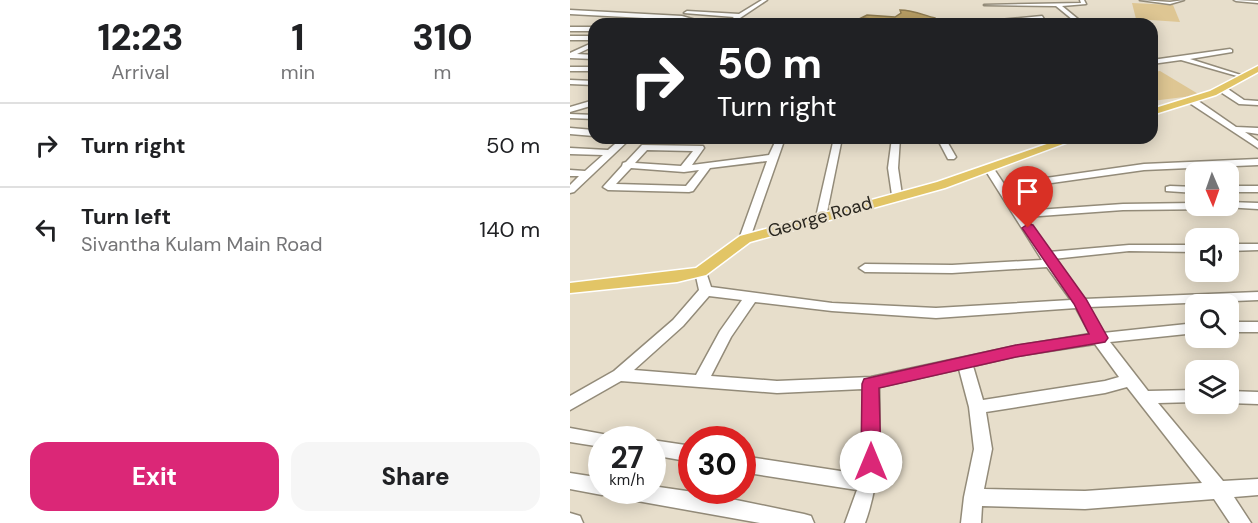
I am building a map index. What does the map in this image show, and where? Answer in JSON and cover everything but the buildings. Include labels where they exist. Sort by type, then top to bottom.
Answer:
[{"type":"main road","points":[[1158,110],[1222,89],[1258,69]]},
{"type":"main road","name":"George Road","points":[[570,288],[677,278],[701,272],[745,239],[941,184],[1052,144]]},
{"type":"street","points":[[736,18],[765,0]]},
{"type":"street","points":[[987,5],[1084,4],[1082,0]]},
{"type":"street","points":[[1142,0],[1170,3],[1182,0]]},
{"type":"street","points":[[1236,0],[1258,2]]},
{"type":"street","points":[[1057,4],[1074,18]]},
{"type":"street","points":[[570,12],[635,18]]},
{"type":"street","points":[[674,12],[739,16]]},
{"type":"street","points":[[570,20],[588,20]]},
{"type":"street","points":[[570,29],[588,29]]},
{"type":"street","points":[[570,38],[588,38]]},
{"type":"street","points":[[570,56],[588,47]]},
{"type":"street","points":[[570,49],[588,50]]},
{"type":"street","points":[[1158,61],[1230,51]]},
{"type":"street","points":[[570,56],[588,57]]},
{"type":"street","points":[[1181,58],[1242,77]]},
{"type":"street","points":[[570,69],[588,69]]},
{"type":"street","points":[[570,82],[588,83]]},
{"type":"street","points":[[1222,89],[1242,102],[1258,103]]},
{"type":"street","points":[[570,100],[588,102]]},
{"type":"street","points":[[1191,100],[1258,146]]},
{"type":"street","points":[[570,110],[588,104]]},
{"type":"street","points":[[570,116],[588,117]]},
{"type":"street","points":[[1234,129],[1258,131]]},
{"type":"street","points":[[570,131],[588,132]]},
{"type":"street","points":[[570,190],[621,144]]},
{"type":"street","points":[[648,144],[626,165],[608,187],[689,189],[706,167]]},
{"type":"street","points":[[745,239],[778,144]]},
{"type":"street","points":[[821,217],[837,144]]},
{"type":"street","points":[[895,144],[893,168],[897,195]]},
{"type":"street","points":[[944,144],[951,157]]},
{"type":"street","points":[[645,147],[700,148],[684,169]]},
{"type":"street","points":[[570,151],[612,153]]},
{"type":"street","points":[[626,165],[684,169],[773,157]]},
{"type":"street","points":[[1002,188],[1144,167],[1258,162]]},
{"type":"street","points":[[988,168],[1080,303],[1100,338],[1130,380],[1220,492],[1241,523]]},
{"type":"street","points":[[570,173],[587,174]]},
{"type":"street","points":[[1170,189],[1185,190]]},
{"type":"street","points":[[1239,189],[1258,189]]},
{"type":"street","points":[[1239,205],[1258,206]]},
{"type":"street","points":[[1019,214],[1124,207],[1185,206]]},
{"type":"street","points":[[1239,248],[1258,247]]},
{"type":"street","points":[[865,268],[952,269],[1129,248],[1185,249]]},
{"type":"street","points":[[701,272],[706,291]]},
{"type":"street","points":[[706,291],[832,307],[936,313],[1080,303],[1258,296]]},
{"type":"street","points":[[570,404],[619,375],[678,323],[706,291]]},
{"type":"street","points":[[701,380],[725,335],[752,296]]},
{"type":"street","points":[[1239,327],[1258,327]]},
{"type":"street","points":[[619,375],[777,387],[871,384],[1016,351],[1100,338],[1185,329]]},
{"type":"street","points":[[965,364],[977,406],[983,449],[973,497],[971,523]]},
{"type":"street","points":[[977,406],[1105,387],[1130,380]]},
{"type":"street","points":[[855,523],[861,510],[871,462],[871,384]]},
{"type":"street","points":[[1145,397],[1185,396]]},
{"type":"street","points":[[1239,397],[1258,398]]},
{"type":"street","points":[[570,435],[588,438]]},
{"type":"street","points":[[756,466],[866,483]]},
{"type":"street","points":[[570,481],[588,484]]},
{"type":"street","points":[[973,497],[1085,500],[1220,492],[1258,487]]},
{"type":"street","points":[[666,496],[804,523]]},
{"type":"shaded area","points":[[1132,3],[1173,5],[1180,22],[1158,20],[1158,18],[1136,18]]},
{"type":"shaded area","points":[[900,10],[935,18],[861,18],[867,15],[895,17],[901,13]]},
{"type":"shaded area","points":[[1158,71],[1160,71],[1200,95],[1158,100]]},
{"type":"route","points":[[871,462],[871,384],[938,371],[1016,351],[1100,338],[1080,303],[1050,263],[1028,228]]}]
